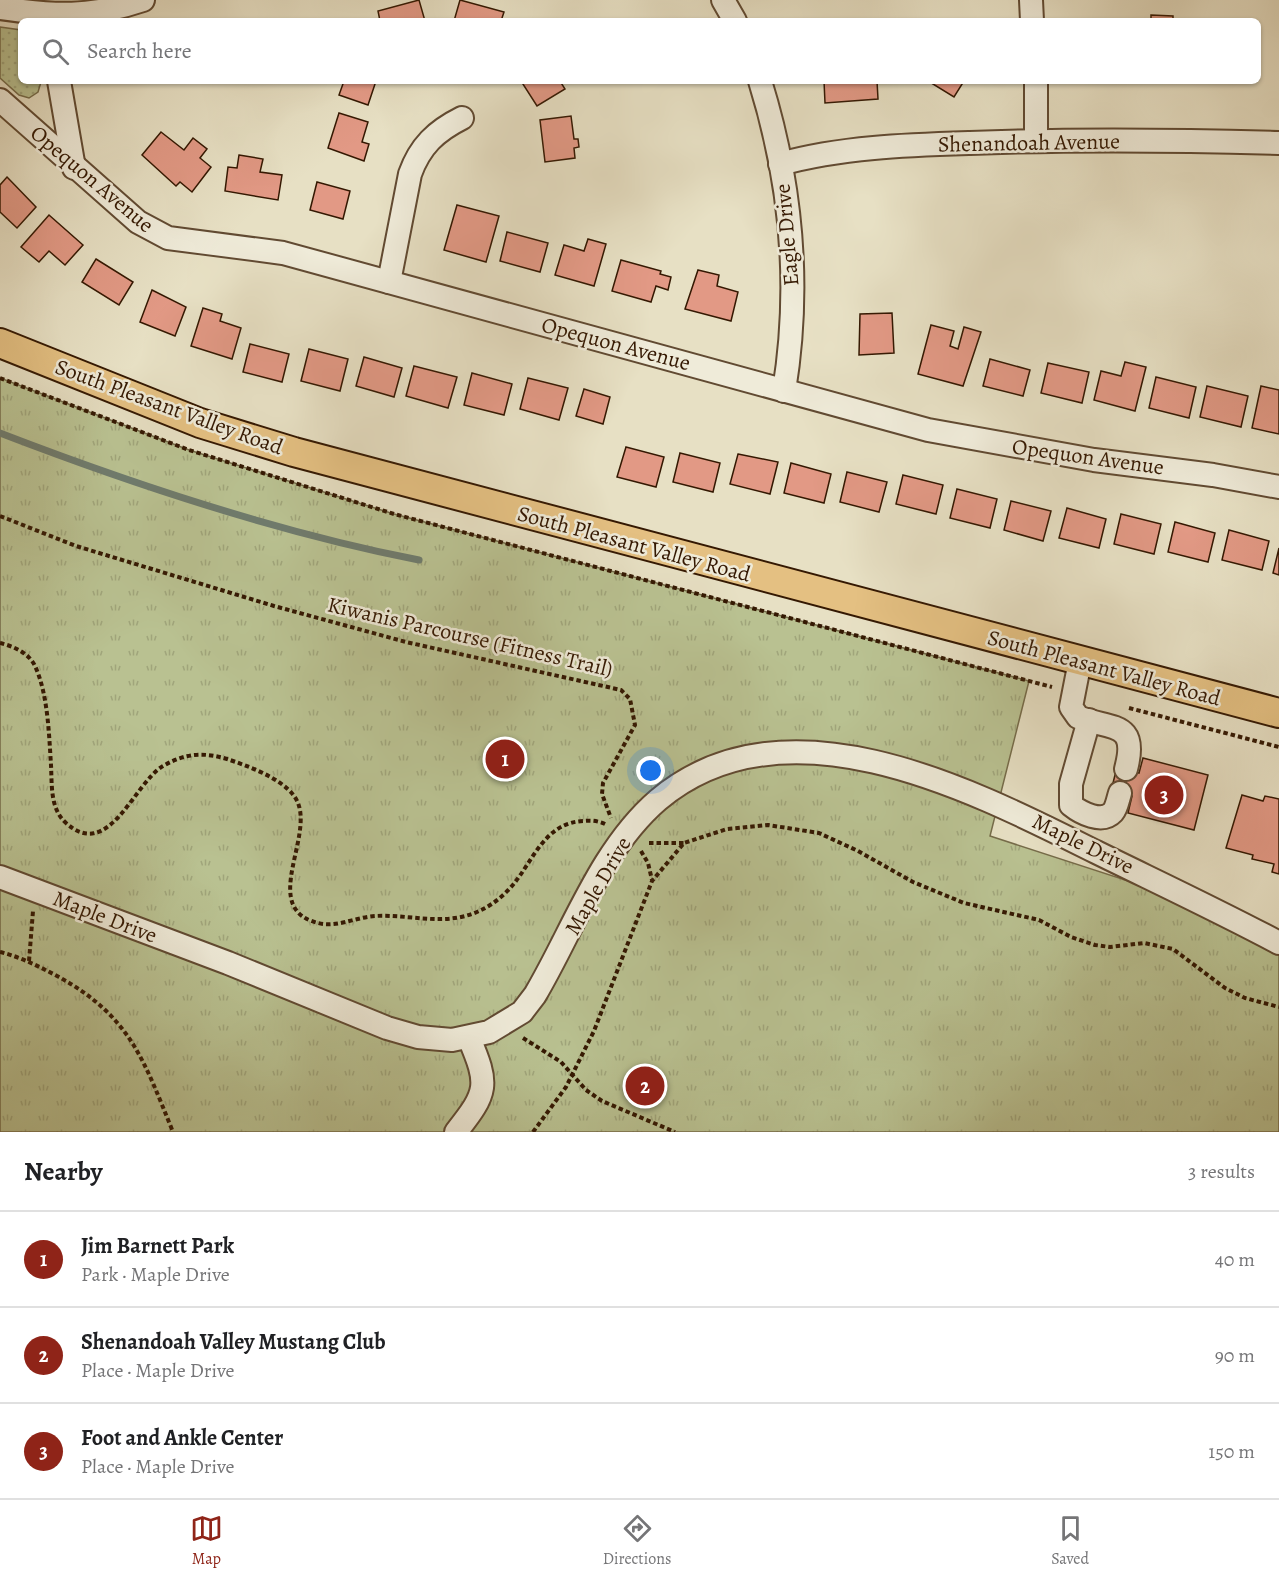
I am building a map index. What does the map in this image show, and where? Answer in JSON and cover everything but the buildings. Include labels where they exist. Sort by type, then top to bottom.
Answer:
[{"type":"main road","name":"South Pleasant Valley Road","points":[[0,343],[190,419],[294,452],[1279,713]]},
{"type":"street","points":[[0,8],[48,18],[125,6],[143,0]]},
{"type":"street","points":[[723,0],[733,18]]},
{"type":"street","points":[[1031,0],[1032,18]]},
{"type":"street","points":[[60,84],[74,168]]},
{"type":"street","name":"Eagle Drive","points":[[761,84],[780,164],[794,277],[793,319],[784,390]]},
{"type":"street","points":[[1036,84],[1036,140]]},
{"type":"street","name":"Opequon Avenue","points":[[0,100],[74,168],[138,222],[168,238],[283,253],[928,430],[995,444],[1094,460],[1213,474],[1279,487]]},
{"type":"street","points":[[389,282],[410,174],[416,157],[440,129],[462,118]]},
{"type":"street","name":"Shenandoah Avenue","points":[[780,164],[807,157],[903,146],[1036,140],[1279,143]]},
{"type":"street","points":[[1080,661],[1071,707],[1074,713],[1089,720],[1112,724],[1124,732],[1130,745],[1126,769]]},
{"type":"street","points":[[1089,720],[1071,784],[1071,806],[1087,815],[1108,815],[1113,812],[1120,793]]},
{"type":"street","name":"Maple Drive","points":[[0,877],[228,963],[387,1028],[435,1040],[469,1038],[507,1023],[522,1012],[535,995],[615,851],[657,801],[705,771],[733,761],[777,753],[806,753],[884,764],[962,788],[1010,808],[1197,900],[1279,944]]},
{"type":"street","points":[[456,1132],[479,1103],[484,1083],[481,1066],[469,1038]]},
{"type":"path","points":[[0,378],[189,450],[394,514],[1073,693]]},
{"type":"path","name":"Kiwanis Parcourse (Fitness Trail)","points":[[0,516],[76,546],[274,606],[406,642],[621,690],[630,699],[635,725],[603,783],[602,794],[613,822]]},
{"type":"path","points":[[0,643],[10,645],[23,653],[34,664],[43,698],[52,793],[57,811],[65,822],[75,830],[103,832],[113,824],[148,778],[162,766],[189,754],[202,754],[247,766],[285,787],[294,796],[300,808],[302,821],[290,892],[293,904],[302,916],[310,920],[325,924],[374,916],[443,920],[459,918],[493,903],[514,883],[541,842],[559,827],[586,820],[603,822],[615,830]]},
{"type":"path","points":[[1128,707],[1279,747]]},
{"type":"path","points":[[645,843],[684,843],[709,833],[748,826],[789,827],[819,833],[858,851],[913,882],[964,903],[1039,920],[1071,937],[1095,945],[1110,947],[1144,943],[1173,949],[1191,959],[1225,988],[1245,998],[1279,1008]]},
{"type":"path","points":[[636,843],[648,863],[652,881]]},
{"type":"path","points":[[533,1132],[567,1087],[604,1005],[652,881],[684,843]]},
{"type":"path","points":[[29,961],[31,921],[38,891]]},
{"type":"path","points":[[0,952],[29,961],[74,985],[107,1010],[125,1029],[158,1091],[173,1132]]},
{"type":"path","points":[[507,1023],[532,1046],[561,1062],[586,1090],[602,1101],[675,1132]]},
{"type":"green space","points":[[0,27],[18,30],[18,84],[40,84],[38,92],[29,98],[19,95],[0,78]]},
{"type":"green space","points":[[0,378],[189,450],[394,514],[1029,681],[990,836],[1279,930],[1279,1132],[0,1132]]},
{"type":"waterway","points":[[0,433],[206,506],[312,536],[419,560]]},
{"type":"place","name":"Jim Barnett Park","points":[[505,759]]},
{"type":"place","name":"Foot and Ankle Center","points":[[1164,795]]},
{"type":"place","name":"Shenandoah Valley Mustang Club","points":[[645,1086]]}]
